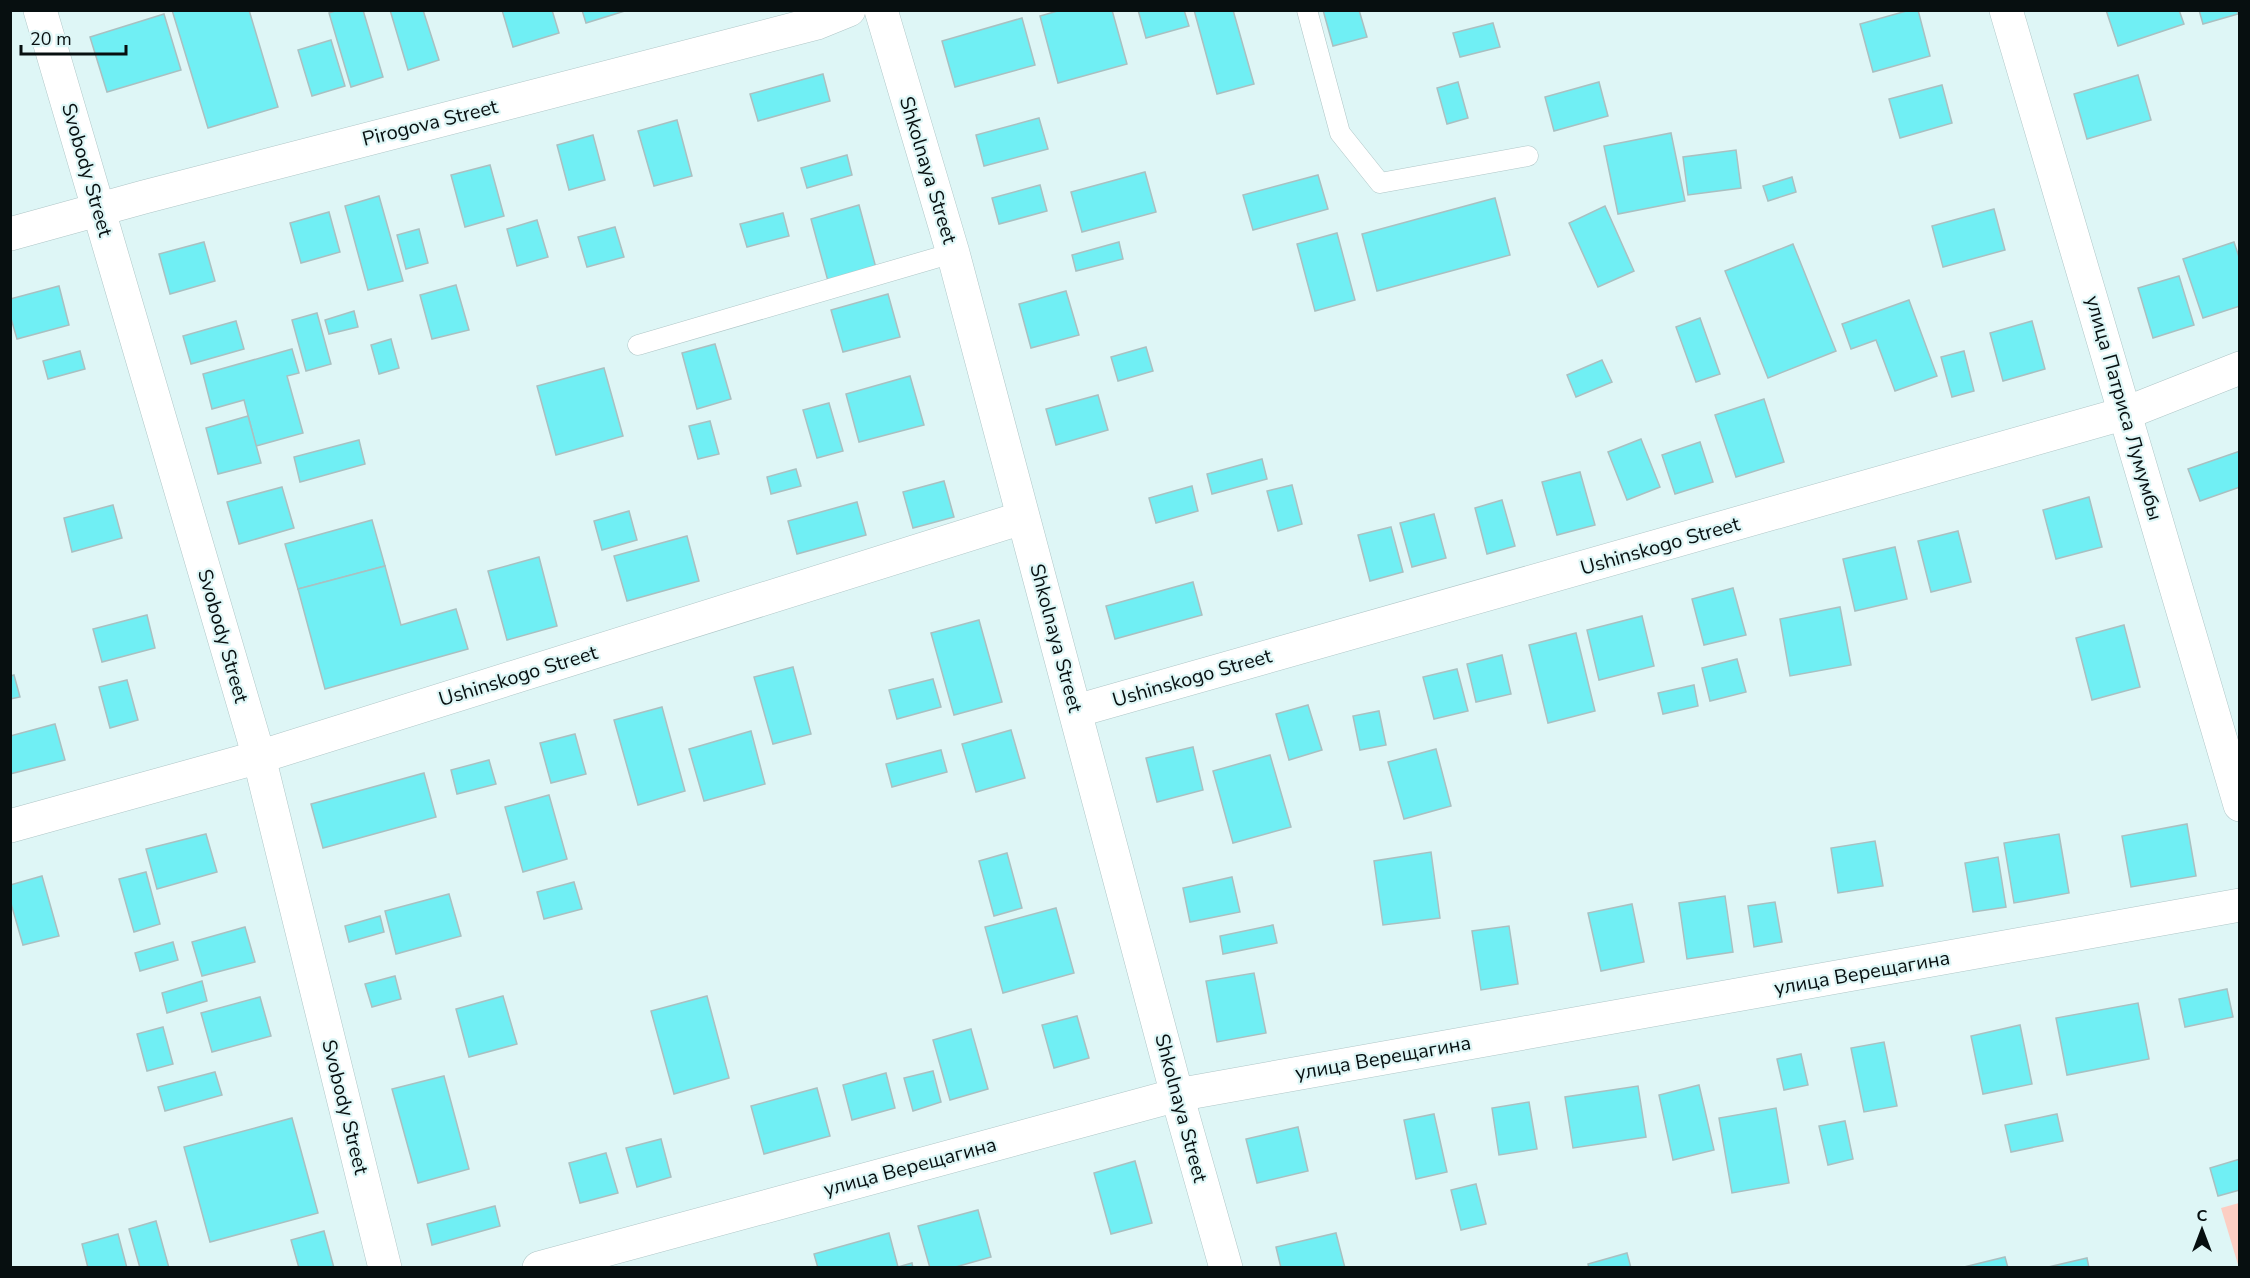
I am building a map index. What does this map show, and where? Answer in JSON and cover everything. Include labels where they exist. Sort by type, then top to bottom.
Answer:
[{"type":"street","name":"Svobody Street","points":[[40,10],[258,757],[385,1268]]},
{"type":"street","name":"Pirogova Street","points":[[10,234],[98,209],[817,23],[849,10]]},
{"type":"street","name":"Shkolnaya Street","points":[[881,10],[953,253],[1177,1095],[1226,1268]]},
{"type":"street","name":"улица Патриса Лумумбы","points":[[2006,10],[2240,805]]},
{"type":"street","name":"Ushinskogo Street","points":[[1076,711],[2126,413],[2240,368]]},
{"type":"street","name":"Ushinskogo Street","points":[[10,826],[258,757],[1022,518]]},
{"type":"street","name":"улица Верещагина","points":[[539,1268],[1177,1095],[2240,905]]},
{"type":"lane","points":[[1307,10],[1340,133],[1380,183],[1528,156]]},
{"type":"lane","points":[[638,345],[953,253]]},
{"type":"shaded area","points":[[2239,1203],[2240,1267],[2239,1268],[2221,1208]]},
{"type":"building","points":[[172,10],[249,10],[278,107],[208,128]]},
{"type":"building","points":[[338,10],[363,10],[383,77],[351,87],[329,13]]},
{"type":"building","points":[[390,10],[423,10],[439,60],[408,70]]},
{"type":"building","points":[[502,10],[552,10],[559,33],[513,47]]},
{"type":"building","points":[[582,10],[628,10],[586,23]]},
{"type":"building","points":[[1061,10],[1112,10],[1127,64],[1058,83],[1040,16]]},
{"type":"building","points":[[1138,10],[1184,10],[1189,26],[1146,38]]},
{"type":"building","points":[[1194,10],[1233,10],[1254,84],[1217,94]]},
{"type":"building","points":[[1323,10],[1359,10],[1367,37],[1333,46]]},
{"type":"building","points":[[1910,10],[1918,10],[1930,56],[1873,72],[1860,24]]},
{"type":"building","points":[[2106,10],[2179,10],[2184,24],[2118,46]]},
{"type":"building","points":[[2199,10],[2237,10],[2238,14],[2203,24]]},
{"type":"building","points":[[164,14],[181,70],[107,92],[90,37]]},
{"type":"building","points":[[1022,18],[1035,65],[955,87],[942,41]]},
{"type":"building","points":[[1493,23],[1500,47],[1460,57],[1453,33]]},
{"type":"building","points":[[331,40],[345,86],[312,96],[298,50]]},
{"type":"building","points":[[823,74],[830,101],[758,121],[750,94]]},
{"type":"building","points":[[2138,75],[2151,120],[2087,139],[2074,94]]},
{"type":"building","points":[[1458,82],[1468,118],[1447,124],[1437,88]]},
{"type":"building","points":[[1599,82],[1608,116],[1554,131],[1545,97]]},
{"type":"building","points":[[1942,85],[1952,123],[1900,138],[1889,99]]},
{"type":"building","points":[[1039,118],[1048,149],[984,166],[976,135]]},
{"type":"building","points":[[677,120],[692,176],[654,186],[638,131]]},
{"type":"building","points":[[1671,133],[1685,201],[1618,214],[1604,146]]},
{"type":"building","points":[[593,135],[605,180],[569,190],[557,145]]},
{"type":"building","points":[[1736,150],[1741,188],[1688,195],[1683,157]]},
{"type":"building","points":[[847,155],[852,175],[807,188],[801,168]]},
{"type":"building","points":[[490,165],[504,216],[465,227],[451,175]]},
{"type":"building","points":[[1145,172],[1156,212],[1082,232],[1071,192]]},
{"type":"building","points":[[1318,175],[1328,209],[1253,230],[1243,195]]},
{"type":"building","points":[[1792,177],[1796,192],[1768,201],[1763,186]]},
{"type":"building","points":[[1040,185],[1047,211],[999,224],[992,198]]},
{"type":"building","points":[[379,196],[403,281],[368,290],[345,206]]},
{"type":"building","points":[[1495,198],[1510,255],[1377,291],[1362,234]]},
{"type":"building","points":[[859,205],[876,268],[828,281],[811,219]]},
{"type":"building","points":[[1605,206],[1634,271],[1598,287],[1569,223]]},
{"type":"building","points":[[1994,209],[2005,250],[1943,267],[1932,226]]},
{"type":"building","points":[[329,212],[340,252],[301,263],[290,223]]},
{"type":"building","points":[[783,213],[789,236],[747,247],[740,224]]},
{"type":"building","points":[[537,220],[548,257],[517,266],[507,229]]},
{"type":"building","points":[[615,227],[624,257],[587,267],[578,237]]},
{"type":"building","points":[[419,229],[428,263],[406,269],[397,235]]},
{"type":"building","points":[[1337,233],[1355,300],[1315,311],[1297,244]]},
{"type":"building","points":[[204,242],[215,281],[170,294],[159,254]]},
{"type":"building","points":[[1119,242],[1123,259],[1076,271],[1072,255]]},
{"type":"building","points":[[2234,242],[2240,260],[2240,306],[2203,318],[2183,259]]},
{"type":"building","points":[[1793,244],[1836,351],[1768,378],[1725,271]]},
{"type":"building","points":[[2179,276],[2194,325],[2153,338],[2138,288]]},
{"type":"building","points":[[456,285],[469,330],[432,339],[420,295]]},
{"type":"building","points":[[59,286],[69,325],[17,339],[10,315],[10,299]]},
{"type":"building","points":[[1066,291],[1079,335],[1031,348],[1019,304]]},
{"type":"building","points":[[888,294],[900,337],[843,352],[831,310]]},
{"type":"building","points":[[1909,300],[1937,376],[1895,391],[1876,340],[1851,349],[1842,324]]},
{"type":"building","points":[[354,311],[358,327],[329,334],[325,320]]},
{"type":"building","points":[[317,313],[331,364],[306,371],[292,320]]},
{"type":"building","points":[[1700,318],[1720,374],[1696,382],[1676,327]]},
{"type":"building","points":[[236,321],[244,349],[191,364],[183,336]]},
{"type":"building","points":[[2032,321],[2045,369],[2003,381],[1990,333]]},
{"type":"building","points":[[391,339],[399,368],[379,374],[371,345]]},
{"type":"building","points":[[715,344],[731,399],[697,409],[682,353]]},
{"type":"building","points":[[1146,347],[1153,371],[1118,381],[1111,357]]},
{"type":"building","points":[[292,349],[299,373],[287,376],[303,433],[256,446],[244,400],[212,409],[203,374]]},
{"type":"building","points":[[80,351],[85,369],[48,379],[43,361]]},
{"type":"building","points":[[1964,351],[1974,391],[1952,397],[1941,357]]},
{"type":"building","points":[[1602,360],[1612,382],[1576,397],[1567,375]]},
{"type":"building","points":[[604,368],[623,436],[556,455],[537,386]]},
{"type":"building","points":[[910,376],[924,425],[859,442],[846,394]]},
{"type":"building","points":[[1098,395],[1108,430],[1056,445],[1046,409]]},
{"type":"building","points":[[1764,399],[1784,462],[1736,477],[1715,415]]},
{"type":"building","points":[[829,403],[843,451],[817,458],[803,410]]},
{"type":"building","points":[[248,416],[261,463],[218,474],[206,428]]},
{"type":"building","points":[[710,421],[719,454],[698,459],[689,426]]},
{"type":"building","points":[[1641,439],[1660,487],[1627,500],[1608,452]]},
{"type":"building","points":[[359,440],[365,464],[300,482],[294,457]]},
{"type":"building","points":[[1700,442],[1713,482],[1675,494],[1662,455]]},
{"type":"building","points":[[2240,451],[2240,487],[2200,501],[2188,469]]},
{"type":"building","points":[[1262,459],[1267,479],[1212,494],[1207,474]]},
{"type":"building","points":[[796,469],[801,486],[771,494],[767,477]]},
{"type":"building","points":[[1580,472],[1595,525],[1557,535],[1542,482]]},
{"type":"building","points":[[944,481],[954,517],[913,528],[903,492]]},
{"type":"building","points":[[1292,485],[1302,524],[1278,531],[1267,491]]},
{"type":"building","points":[[1192,486],[1198,511],[1156,523],[1149,498]]},
{"type":"building","points":[[282,487],[294,528],[239,544],[227,502]]},
{"type":"building","points":[[2089,497],[2102,547],[2056,559],[2043,510]]},
{"type":"building","points":[[1502,500],[1515,546],[1487,554],[1475,508]]},
{"type":"building","points":[[857,502],[866,535],[797,554],[788,521]]},
{"type":"building","points":[[113,505],[122,538],[72,552],[64,518]]},
{"type":"building","points":[[629,511],[637,540],[602,550],[594,521]]},
{"type":"building","points":[[1434,514],[1446,558],[1412,567],[1400,523]]},
{"type":"building","points":[[372,520],[385,566],[298,589],[285,544]]},
{"type":"building","points":[[1391,527],[1403,572],[1370,581],[1358,535]]},
{"type":"building","points":[[1958,531],[1971,582],[1931,592],[1918,541]]},
{"type":"building","points":[[687,536],[699,581],[627,601],[614,556]]},
{"type":"building","points":[[1895,547],[1907,599],[1855,611],[1843,559]]},
{"type":"building","points":[[539,557],[557,626],[507,640],[488,571]]},
{"type":"building","points":[[385,566],[401,625],[456,609],[468,649],[325,689],[298,589]]},
{"type":"building","points":[[1193,582],[1202,615],[1115,639],[1106,606]]},
{"type":"building","points":[[1733,588],[1746,635],[1704,645],[1692,599]]},
{"type":"building","points":[[1840,607],[1851,665],[1790,676],[1780,619]]},
{"type":"building","points":[[147,615],[155,648],[102,662],[93,629]]},
{"type":"building","points":[[1642,616],[1654,666],[1599,680],[1587,630]]},
{"type":"building","points":[[979,620],[1002,702],[954,715],[931,633]]},
{"type":"building","points":[[2124,625],[2140,687],[2092,700],[2076,638]]},
{"type":"building","points":[[1576,633],[1595,711],[1548,723],[1529,645]]},
{"type":"building","points":[[1502,655],[1511,694],[1476,702],[1467,664]]},
{"type":"building","points":[[1737,659],[1746,692],[1710,701],[1702,668]]},
{"type":"building","points":[[793,667],[811,734],[773,744],[754,677]]},
{"type":"building","points":[[1457,669],[1468,711],[1434,719],[1423,677]]},
{"type":"building","points":[[14,675],[20,697],[10,699],[10,676]]},
{"type":"building","points":[[933,679],[941,707],[897,719],[889,690]]},
{"type":"building","points":[[127,680],[138,720],[110,728],[99,687]]},
{"type":"building","points":[[1694,685],[1698,706],[1663,714],[1658,693]]},
{"type":"building","points":[[1308,705],[1322,750],[1289,760],[1276,714]]},
{"type":"building","points":[[662,707],[685,791],[638,805],[614,720]]},
{"type":"building","points":[[1379,711],[1386,745],[1360,750],[1353,716]]},
{"type":"building","points":[[55,724],[65,760],[10,774],[10,736]]},
{"type":"building","points":[[1011,730],[1025,778],[976,792],[962,744]]},
{"type":"building","points":[[751,731],[765,784],[704,801],[689,749]]},
{"type":"building","points":[[575,734],[586,774],[551,783],[540,743]]},
{"type":"building","points":[[1193,747],[1203,790],[1157,802],[1146,758]]},
{"type":"building","points":[[1436,749],[1451,806],[1404,819],[1388,762]]},
{"type":"building","points":[[941,750],[947,772],[892,787],[886,764]]},
{"type":"building","points":[[1270,755],[1291,827],[1233,843],[1213,771]]},
{"type":"building","points":[[489,760],[496,784],[457,794],[451,770]]},
{"type":"building","points":[[424,773],[436,817],[323,848],[311,804]]},
{"type":"building","points":[[549,795],[567,859],[523,872],[505,807]]},
{"type":"building","points":[[2187,824],[2196,876],[2131,887],[2122,836]]},
{"type":"building","points":[[206,834],[217,872],[157,889],[146,849]]},
{"type":"building","points":[[2059,834],[2069,893],[2014,903],[2004,843]]},
{"type":"building","points":[[1875,841],[1883,886],[1838,893],[1831,848]]},
{"type":"building","points":[[1431,852],[1440,918],[1383,925],[1374,861]]},
{"type":"building","points":[[1007,853],[1022,908],[994,916],[979,861]]},
{"type":"building","points":[[1998,857],[2006,907],[1973,912],[1965,863]]},
{"type":"building","points":[[146,872],[160,924],[134,932],[119,879]]},
{"type":"building","points":[[42,876],[59,936],[23,945],[10,900],[10,885]]},
{"type":"building","points":[[1232,877],[1240,912],[1190,922],[1183,888]]},
{"type":"building","points":[[574,882],[582,909],[544,919],[537,892]]},
{"type":"building","points":[[449,894],[461,936],[396,954],[385,911]]},
{"type":"building","points":[[1725,896],[1733,952],[1687,959],[1679,903]]},
{"type":"building","points":[[1775,902],[1782,942],[1754,947],[1748,906]]},
{"type":"building","points":[[1632,904],[1644,962],[1601,971],[1588,913]]},
{"type":"building","points":[[1056,908],[1074,973],[1003,993],[985,927]]},
{"type":"building","points":[[380,916],[384,932],[349,942],[345,926]]},
{"type":"building","points":[[1273,925],[1277,943],[1223,954],[1220,936]]},
{"type":"building","points":[[1509,926],[1518,984],[1481,990],[1472,931]]},
{"type":"building","points":[[245,927],[255,962],[202,976],[192,942]]},
{"type":"building","points":[[173,942],[178,960],[140,971],[135,953]]},
{"type":"building","points":[[1254,973],[1266,1033],[1217,1042],[1206,981]]},
{"type":"building","points":[[395,976],[401,999],[372,1007],[365,984]]},
{"type":"building","points":[[202,981],[207,1001],[167,1013],[162,993]]},
{"type":"building","points":[[2227,989],[2233,1017],[2185,1027],[2179,999]]},
{"type":"building","points":[[503,996],[517,1044],[469,1057],[456,1009]]},
{"type":"building","points":[[707,996],[729,1078],[674,1094],[651,1011]]},
{"type":"building","points":[[260,997],[271,1036],[212,1052],[201,1013]]},
{"type":"building","points":[[2138,1003],[2149,1059],[2067,1075],[2056,1018]]},
{"type":"building","points":[[1077,1016],[1089,1058],[1054,1068],[1042,1025]]},
{"type":"building","points":[[2020,1025],[2032,1084],[1983,1094],[1971,1036]]},
{"type":"building","points":[[163,1027],[173,1064],[147,1071],[137,1034]]},
{"type":"building","points":[[971,1029],[988,1089],[950,1100],[933,1040]]},
{"type":"building","points":[[1884,1042],[1897,1106],[1864,1112],[1851,1048]]},
{"type":"building","points":[[1801,1054],[1808,1085],[1784,1090],[1777,1059]]},
{"type":"building","points":[[933,1071],[941,1102],[913,1111],[904,1078]]},
{"type":"building","points":[[215,1072],[222,1095],[165,1111],[158,1087]]},
{"type":"building","points":[[886,1073],[895,1108],[852,1120],[843,1085]]},
{"type":"building","points":[[444,1076],[469,1169],[418,1183],[392,1089]]},
{"type":"building","points":[[1699,1085],[1714,1150],[1673,1160],[1659,1095]]},
{"type":"building","points":[[1638,1086],[1646,1137],[1573,1148],[1565,1097]]},
{"type":"building","points":[[817,1088],[830,1136],[764,1154],[751,1106]]},
{"type":"building","points":[[1529,1102],[1537,1149],[1499,1155],[1492,1108]]},
{"type":"building","points":[[1776,1108],[1789,1183],[1732,1193],[1719,1118]]},
{"type":"building","points":[[1434,1114],[1447,1172],[1416,1179],[1404,1120]]},
{"type":"building","points":[[2057,1114],[2063,1141],[2011,1152],[2005,1125]]},
{"type":"building","points":[[292,1118],[318,1213],[210,1242],[184,1147]]},
{"type":"building","points":[[1845,1121],[1853,1159],[1828,1165],[1819,1126]]},
{"type":"building","points":[[1298,1127],[1308,1171],[1257,1183],[1246,1139]]},
{"type":"building","points":[[661,1139],[671,1177],[637,1187],[626,1148]]},
{"type":"building","points":[[606,1153],[618,1193],[580,1203],[569,1163]]},
{"type":"building","points":[[2240,1159],[2240,1190],[2218,1196],[2210,1168]]},
{"type":"building","points":[[1135,1161],[1152,1223],[1111,1234],[1094,1173]]},
{"type":"building","points":[[1476,1184],[1486,1224],[1461,1230],[1451,1190]]},
{"type":"building","points":[[495,1206],[500,1226],[432,1245],[427,1224]]},
{"type":"building","points":[[978,1210],[991,1257],[952,1268],[930,1268],[918,1226]]},
{"type":"building","points":[[156,1221],[169,1268],[140,1268],[129,1229]]},
{"type":"building","points":[[324,1231],[334,1268],[299,1268],[291,1240]]},
{"type":"building","points":[[889,1233],[898,1267],[912,1263],[913,1268],[818,1268],[814,1254]]},
{"type":"building","points":[[1336,1233],[1345,1268],[1281,1268],[1276,1247]]},
{"type":"building","points":[[118,1234],[127,1268],[88,1268],[82,1244]]},
{"type":"building","points":[[1627,1253],[1631,1268],[1589,1268],[1588,1264]]},
{"type":"building","points":[[2005,1257],[2008,1268],[1960,1268]]},
{"type":"building","points":[[2087,1258],[2089,1268],[2044,1268]]}]
